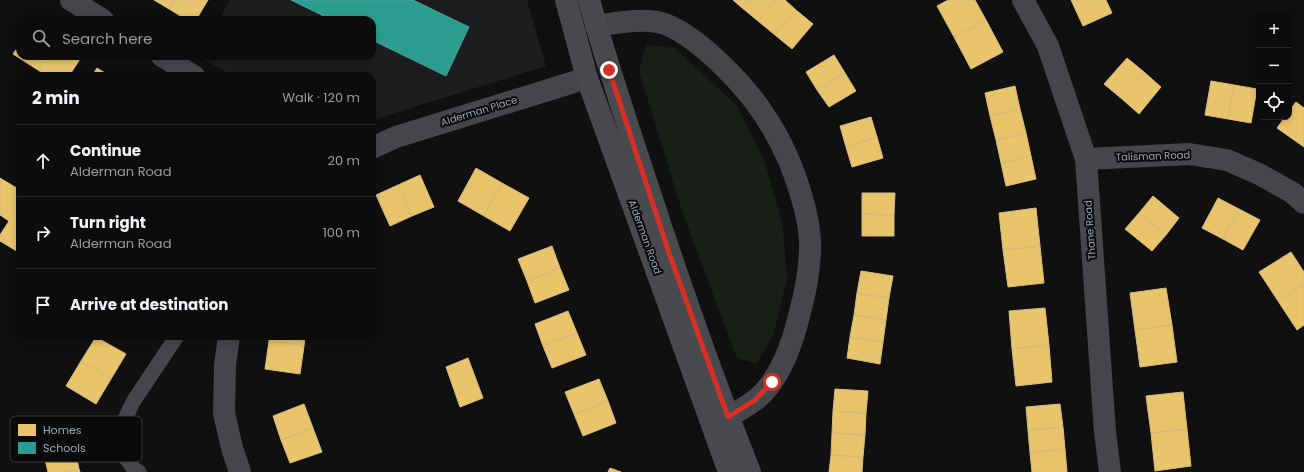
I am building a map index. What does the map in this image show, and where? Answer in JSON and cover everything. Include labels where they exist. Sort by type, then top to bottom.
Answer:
[{"type":"street","points":[[71,0],[97,16]]},
{"type":"street","name":"Alderman Road","points":[[566,0],[588,78],[729,472]]},
{"type":"street","name":"Alderman Road","points":[[589,0],[609,70],[667,246],[728,417],[750,472]]},
{"type":"street","name":"Thane Road","points":[[1023,0],[1048,46],[1086,159],[1104,432],[1110,472]]},
{"type":"street","points":[[596,26],[650,21],[665,24],[684,34],[712,55],[742,85],[773,128],[788,157],[798,184],[807,216],[810,250],[806,286],[799,320],[785,359],[772,382],[755,400],[728,417]]},
{"type":"street","points":[[168,60],[188,72]]},
{"type":"street","name":"Alderman Place","points":[[376,146],[396,137],[588,78]]},
{"type":"street","name":"Talisman Road","points":[[1086,159],[1189,154],[1227,160],[1259,174],[1293,193],[1304,203]]},
{"type":"street","points":[[228,340],[224,365],[224,413],[232,448],[240,472]]},
{"type":"lane","points":[[126,416],[133,402],[174,340]]},
{"type":"lane","points":[[129,462],[134,469],[140,472]]},
{"type":"shaded area","points":[[230,0],[527,0],[546,66],[376,119],[376,72],[227,72],[204,60],[376,60],[376,16],[221,16]]},
{"type":"shaded area","points":[[646,45],[675,48],[737,106],[765,162],[783,227],[787,279],[773,336],[756,364],[737,358],[682,211],[639,71]]},
{"type":"building: Homes","points":[[154,0],[175,0],[169,9]]},
{"type":"building: Homes","points":[[175,0],[208,0],[198,16],[180,16],[169,9]]},
{"type":"building: Homes","points":[[733,0],[747,0],[741,7]]},
{"type":"building: Homes","points":[[747,0],[776,0],[758,21],[741,7]]},
{"type":"building: Homes","points":[[776,0],[785,0],[796,10],[775,35],[758,21]]},
{"type":"building: Homes","points":[[948,0],[975,0],[986,20],[954,37],[937,6]]},
{"type":"building: Homes","points":[[1071,0],[1106,0],[1112,13],[1083,26]]},
{"type":"building: Homes","points":[[796,10],[813,24],[792,49],[775,35]]},
{"type":"building: Homes","points":[[986,20],[1003,52],[971,69],[954,37]]},
{"type":"building: Homes","points":[[834,55],[845,73],[817,90],[806,72]]},
{"type":"building: Homes","points":[[1127,58],[1144,72],[1122,99],[1104,84]]},
{"type":"building: Homes","points":[[22,60],[44,60],[38,70]]},
{"type":"building: Homes","points":[[44,60],[79,60],[72,72],[41,72],[38,70]]},
{"type":"building: Homes","points":[[97,68],[104,72],[94,72]]},
{"type":"building: Homes","points":[[1144,72],[1161,87],[1139,114],[1122,99]]},
{"type":"building: Homes","points":[[845,73],[856,91],[829,107],[817,90]]},
{"type":"building: Homes","points":[[1211,81],[1234,85],[1228,119],[1205,115]]},
{"type":"building: Homes","points":[[1234,85],[1256,89],[1251,123],[1228,119]]},
{"type":"building: Homes","points":[[1015,86],[1020,109],[990,116],[985,93]]},
{"type":"building: Homes","points":[[1296,102],[1304,108],[1304,147],[1277,128],[1283,120],[1292,120],[1292,107]]},
{"type":"building: Homes","points":[[1020,109],[1026,133],[996,140],[990,116]]},
{"type":"building: Homes","points":[[871,117],[877,137],[846,147],[840,126]]},
{"type":"building: Homes","points":[[1026,133],[1031,156],[1001,163],[996,140]]},
{"type":"building: Homes","points":[[877,137],[883,158],[852,167],[846,147]]},
{"type":"building: Homes","points":[[1031,156],[1036,179],[1006,186],[1001,163]]},
{"type":"building: Homes","points":[[476,168],[502,183],[484,216],[458,201]]},
{"type":"building: Homes","points":[[420,175],[434,207],[412,216],[398,185]]},
{"type":"building: Homes","points":[[0,178],[16,188],[16,251],[0,241],[0,235],[9,221],[0,215]]},
{"type":"building: Homes","points":[[502,183],[529,198],[510,231],[484,216]]},
{"type":"building: Homes","points":[[398,185],[412,216],[390,226],[376,195]]},
{"type":"building: Homes","points":[[862,193],[895,193],[894,215],[862,214]]},
{"type":"building: Homes","points":[[1153,196],[1179,218],[1166,235],[1139,213]]},
{"type":"building: Homes","points":[[1218,198],[1239,209],[1223,239],[1202,228]]},
{"type":"building: Homes","points":[[1036,208],[1040,246],[1003,250],[999,213]]},
{"type":"building: Homes","points":[[1239,209],[1260,220],[1243,250],[1223,239]]},
{"type":"building: Homes","points":[[1139,213],[1166,235],[1152,251],[1125,229]]},
{"type":"building: Homes","points":[[862,214],[894,215],[894,236],[862,236]]},
{"type":"building: Homes","points":[[552,246],[560,268],[527,281],[518,259]]},
{"type":"building: Homes","points":[[1040,246],[1044,283],[1008,287],[1003,250]]},
{"type":"building: Homes","points":[[1291,252],[1304,272],[1304,284],[1278,301],[1259,272]]},
{"type":"building: Homes","points":[[560,268],[569,290],[535,303],[527,281]]},
{"type":"building: Homes","points":[[861,271],[893,276],[889,298],[857,293]]},
{"type":"building: Homes","points":[[1304,284],[1304,325],[1297,330],[1278,301]]},
{"type":"building: Homes","points":[[1166,288],[1172,325],[1135,330],[1130,293]]},
{"type":"building: Homes","points":[[857,293],[889,298],[886,320],[854,315]]},
{"type":"building: Homes","points":[[1045,308],[1049,345],[1012,349],[1009,311]]},
{"type":"building: Homes","points":[[568,311],[577,333],[543,346],[535,324]]},
{"type":"building: Homes","points":[[854,315],[886,320],[883,342],[850,337]]},
{"type":"building: Homes","points":[[1172,325],[1177,362],[1140,367],[1135,330]]},
{"type":"building: Homes","points":[[577,333],[586,355],[552,368],[543,346]]},
{"type":"building: Homes","points":[[850,337],[883,342],[880,364],[847,358]]},
{"type":"building: Homes","points":[[94,340],[101,340],[126,354],[111,379],[81,361]]},
{"type":"building: Homes","points":[[269,340],[305,340],[304,346]]},
{"type":"building: Homes","points":[[269,341],[304,346],[300,374],[265,369]]},
{"type":"building: Homes","points":[[1049,345],[1052,382],[1016,386],[1012,349]]},
{"type":"building: Homes","points":[[468,358],[483,398],[460,407],[446,367]]},
{"type":"building: Homes","points":[[81,361],[111,379],[96,404],[66,386]]},
{"type":"building: Homes","points":[[599,379],[608,401],[574,414],[565,392]]},
{"type":"building: Homes","points":[[835,389],[868,391],[866,413],[833,411]]},
{"type":"building: Homes","points":[[1183,392],[1187,429],[1151,433],[1146,396]]},
{"type":"building: Homes","points":[[608,401],[616,423],[583,436],[574,414]]},
{"type":"building: Homes","points":[[304,404],[313,428],[281,440],[273,416]]},
{"type":"building: Homes","points":[[1060,404],[1063,427],[1028,430],[1026,407]]},
{"type":"building: Homes","points":[[833,411],[866,413],[865,435],[832,433]]},
{"type":"building: Homes","points":[[1063,427],[1065,449],[1030,453],[1028,430]]},
{"type":"building: Homes","points":[[313,428],[322,452],[290,463],[281,440]]},
{"type":"building: Homes","points":[[1187,429],[1191,466],[1155,471],[1151,433]]},
{"type":"building: Homes","points":[[832,433],[865,435],[863,457],[831,455]]},
{"type":"building: Homes","points":[[1065,449],[1067,472],[1032,472],[1030,453]]},
{"type":"building: Homes","points":[[831,455],[863,457],[862,472],[829,472]]},
{"type":"building: Homes","points":[[46,462],[78,462],[79,469],[65,472],[48,472]]},
{"type":"building: Homes","points":[[610,468],[621,472],[608,472]]},
{"type":"building: Homes","points":[[79,469],[80,472],[65,472]]},
{"type":"building: Schools","points":[[291,0],[413,0],[469,27],[446,76],[376,42],[376,16],[324,16]]},
{"type":"route","points":[[609,70],[669,253],[728,417],[755,400],[772,382]]}]
